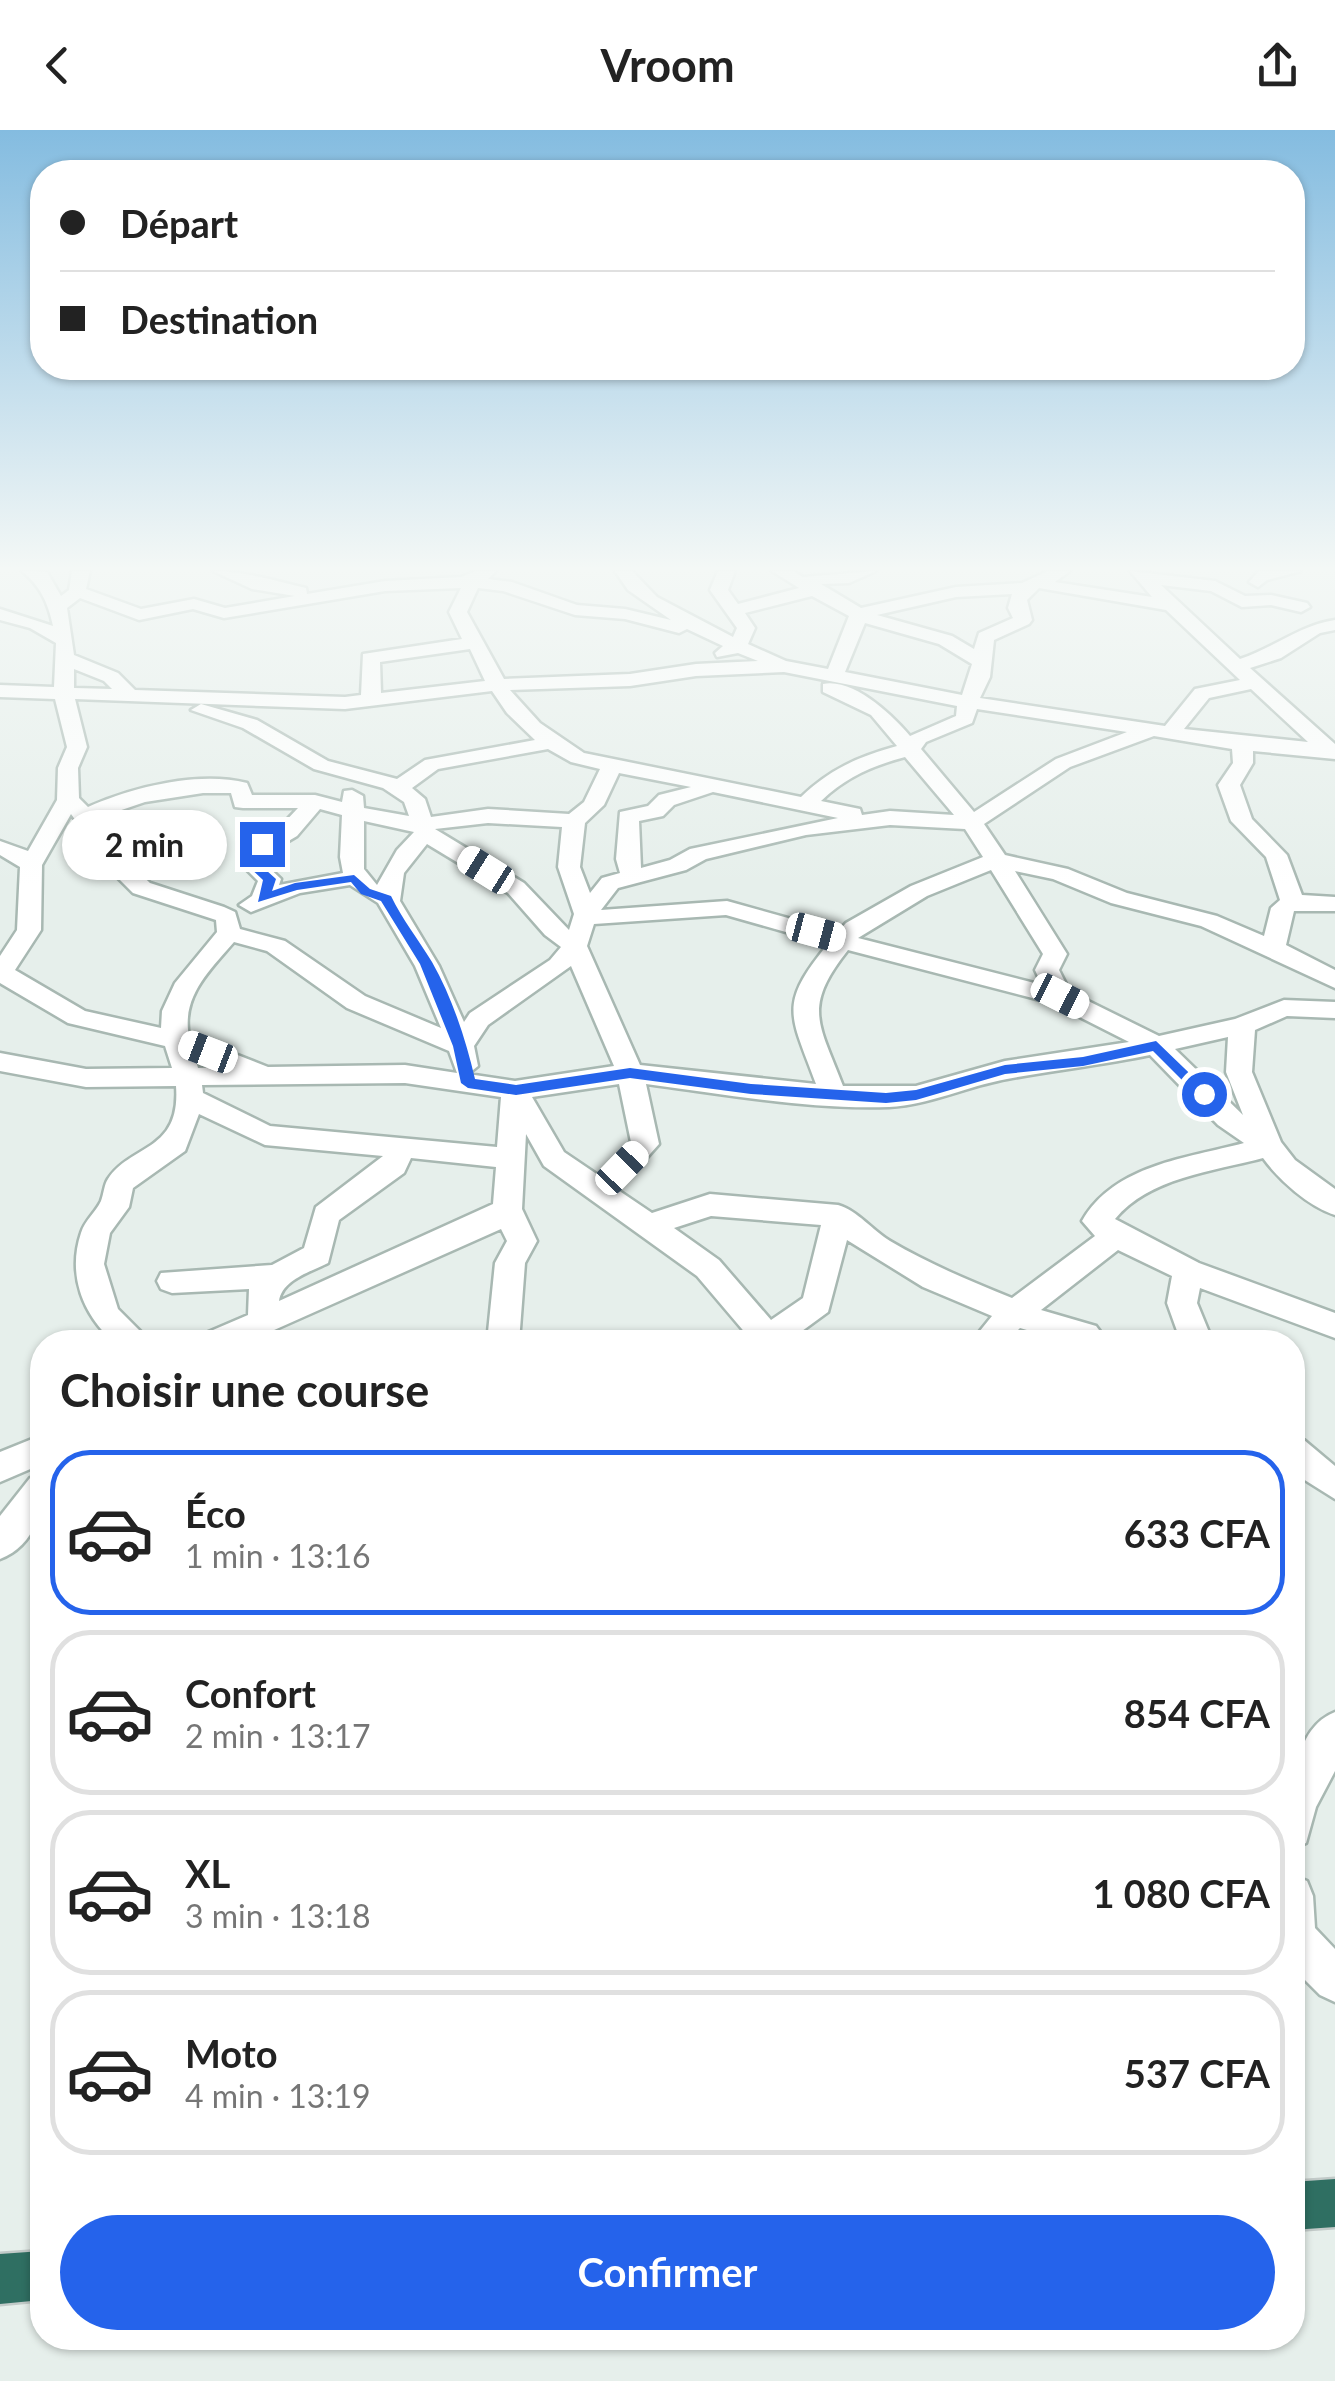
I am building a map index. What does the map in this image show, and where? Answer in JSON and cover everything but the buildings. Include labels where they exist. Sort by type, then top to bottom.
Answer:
[{"type":"highway","points":[[1305,2205],[1335,2203]]},
{"type":"highway","points":[[0,2279],[30,2277]]},
{"type":"street","points":[[64,676],[64,695],[77,746],[68,768],[78,807],[134,883],[165,896],[211,907],[228,925],[276,946],[356,1002],[460,1046]]},
{"type":"street","points":[[107,676],[131,697],[182,704],[250,724],[322,765],[397,789],[414,800],[424,828],[516,888],[553,930],[576,946],[630,1073],[646,1144],[600,1192]]},
{"type":"street","points":[[370,676],[371,700]]},
{"type":"street","points":[[493,676],[525,723],[578,758],[805,805],[890,818],[971,823],[1063,763],[1161,731],[1202,693],[1258,682]]},
{"type":"street","points":[[0,692],[346,703],[497,686],[656,676]]},
{"type":"street","points":[[805,676],[878,711],[971,823],[1054,954],[1048,970],[1060,996]]},
{"type":"street","points":[[830,676],[968,702],[1242,744],[1332,752]]},
{"type":"street","points":[[805,805],[831,780],[866,761],[910,749],[919,738],[965,719],[980,676]]},
{"type":"street","points":[[1251,676],[1332,752]]},
{"type":"street","points":[[397,789],[432,764],[526,750],[549,742]]},
{"type":"street","points":[[1242,744],[1243,763],[1229,785],[1242,821],[1276,855],[1293,902]]},
{"type":"street","points":[[274,1076],[175,1040],[77,1016],[1,972],[28,930],[31,866],[78,807],[145,792],[164,794],[226,785],[240,787],[243,802],[315,800],[424,828],[488,816],[574,821],[594,805],[612,766]]},
{"type":"street","points":[[348,772],[355,812],[350,857],[354,878],[366,892],[386,898]]},
{"type":"street","points":[[632,877],[627,859],[628,818],[654,812],[667,800],[695,794],[708,786]]},
{"type":"street","points":[[262,899],[270,879],[251,863],[252,853],[289,831],[315,800]]},
{"type":"street","points":[[460,1046],[479,1018],[559,965],[576,946],[585,916],[610,883],[678,866],[698,854],[806,828],[890,818]]},
{"type":"street","points":[[574,821],[569,867],[585,916]]},
{"type":"street","points":[[424,828],[389,883],[386,898],[426,964],[460,1046],[468,1083]]},
{"type":"street","points":[[0,848],[13,851],[31,866]]},
{"type":"street","points":[[833,1094],[803,1014],[814,977],[854,928],[919,890],[996,860],[1060,874],[1119,898],[1209,922],[1273,948],[1335,980]]},
{"type":"street","points":[[122,1330],[104,1315],[89,1264],[96,1230],[114,1207],[120,1183],[174,1144],[190,1088],[175,1040],[173,1013],[180,991],[228,925],[262,899],[295,887],[354,878]]},
{"type":"street","points":[[1273,948],[1283,908],[1293,902],[1335,904]]},
{"type":"street","points":[[585,916],[727,908],[947,971],[1060,996],[1156,1045],[1228,1118],[1270,1146]]},
{"type":"street","points":[[0,1062],[86,1078],[190,1088],[274,1076],[405,1074],[516,1090],[630,1073],[751,1089],[916,1095],[1005,1070],[1083,1061],[1242,1026],[1284,1008],[1333,1009]]},
{"type":"street","points":[[1242,1026],[1239,1072],[1270,1146],[1286,1167],[1335,1204]]},
{"type":"street","points":[[190,1088],[265,1135],[511,1158]]},
{"type":"street","points":[[504,1330],[510,1263],[522,1241],[507,1208],[516,1090]]},
{"type":"street","points":[[516,1090],[554,1160],[708,1268],[760,1330]]},
{"type":"street","points":[[1270,1146],[1155,1177],[1118,1195],[1097,1221],[1116,1236],[1188,1271],[1335,1326]]},
{"type":"street","points":[[263,1321],[264,1290],[276,1276],[317,1255],[326,1215],[394,1166],[400,1148]]},
{"type":"street","points":[[648,1226],[710,1205],[764,1206],[838,1216],[874,1246],[934,1278],[1014,1313],[1071,1330]]},
{"type":"street","points":[[243,1330],[493,1220],[507,1208]]},
{"type":"street","points":[[783,1330],[817,1304],[838,1216]]},
{"type":"street","points":[[998,1330],[1014,1313],[1116,1236]]},
{"type":"street","points":[[1188,1271],[1182,1303],[1192,1330]]},
{"type":"street","points":[[172,1281],[276,1276]]},
{"type":"street","points":[[0,1468],[30,1454]]},
{"type":"street","points":[[1305,1462],[1335,1484]]},
{"type":"street","points":[[14,1527],[30,1505]]},
{"type":"street","points":[[1305,1788],[1335,1731]]},
{"type":"street","points":[[1305,1949],[1335,1980]]},
{"type":"route","points":[[262,844],[252,853],[251,863],[270,879],[262,899],[295,887],[354,878],[366,892],[386,898],[426,964],[460,1046],[468,1083],[516,1090],[630,1073],[751,1089],[886,1098],[916,1095],[1005,1070],[1083,1061],[1156,1045],[1204,1094]]}]
